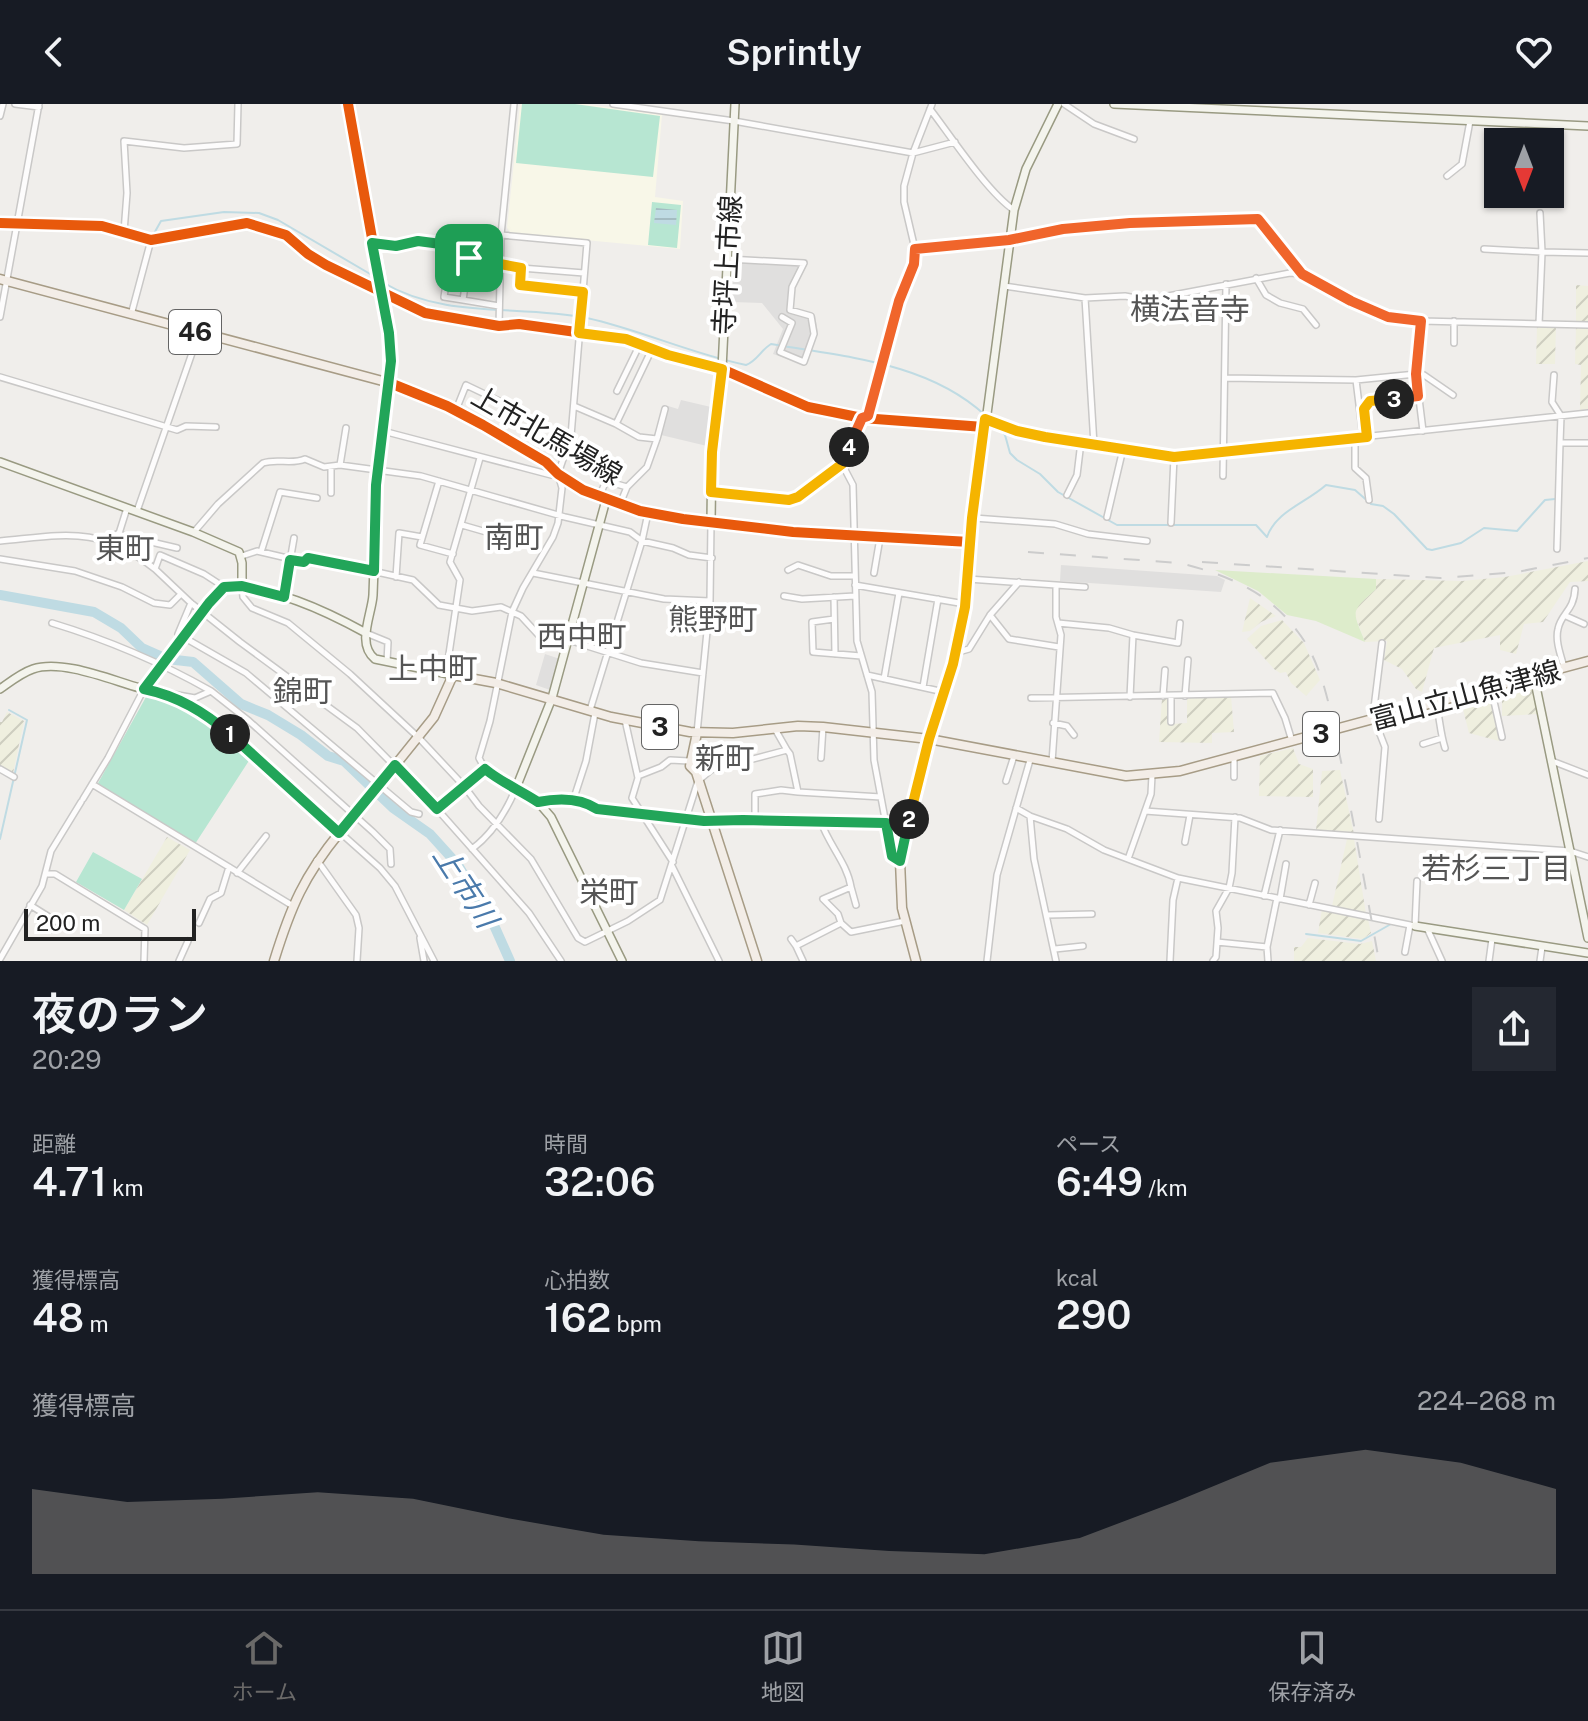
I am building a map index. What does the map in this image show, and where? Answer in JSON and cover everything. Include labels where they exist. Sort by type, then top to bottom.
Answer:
[{"type":"main road","points":[[274,961],[293,906],[317,860],[419,738],[434,717],[450,674],[387,662],[369,655],[366,633],[373,600],[378,470],[390,383],[391,349],[348,104]]},
{"type":"main road","name":"寺坪上市線","points":[[711,521],[712,452],[722,369],[735,104]]},
{"type":"main road","points":[[916,961],[902,908],[900,861],[965,604],[972,518],[1014,210],[1026,169],[1061,104]]},
{"type":"main road","points":[[1114,104],[1277,108],[1588,126]]},
{"type":"main road","name":"上市北馬場線","points":[[3,280],[390,383],[456,411],[602,498],[648,513],[793,532],[970,542]]},
{"type":"main road","points":[[0,462],[193,532],[239,552],[242,556],[242,586]]},
{"type":"main road","points":[[602,498],[585,584],[552,698],[516,788],[538,802],[551,817],[622,961]]},
{"type":"main road","points":[[0,689],[23,673],[46,666],[146,688],[201,612],[224,587],[242,586],[284,597],[325,612],[366,633]]},
{"type":"main road","name":"富山立山魚津線","points":[[450,674],[496,683],[625,720],[697,733],[823,727],[873,732],[929,739],[1126,776],[1152,775],[1234,757],[1588,661]]},
{"type":"main road","points":[[1534,677],[1588,938]]},
{"type":"main road","points":[[697,733],[689,761],[757,961]]},
{"type":"main road","points":[[1412,925],[1588,953]]},
{"type":"street","points":[[0,116],[3,104]]},
{"type":"street","points":[[0,317],[3,280],[18,223],[39,105],[15,104]]},
{"type":"street","points":[[124,232],[127,193],[124,141],[184,148],[237,144],[238,104]]},
{"type":"street","points":[[499,326],[501,235],[514,104]]},
{"type":"street","points":[[613,104],[734,121],[913,153],[955,142]]},
{"type":"street","points":[[1061,104],[1094,124],[1134,139]]},
{"type":"street","points":[[931,107],[955,142],[1006,205],[1014,210]]},
{"type":"street","points":[[711,492],[789,500],[809,490],[842,464],[865,417],[899,301],[914,264],[915,249],[904,202],[904,186],[931,107]]},
{"type":"street","points":[[1447,176],[1462,164],[1470,121]]},
{"type":"street","points":[[1539,324],[1540,213]]},
{"type":"street","points":[[915,249],[1130,223],[1258,219],[1302,274],[1388,317],[1421,321],[1588,325]]},
{"type":"street","points":[[0,223],[102,226],[151,240],[247,223],[257,224],[286,235],[308,254],[425,313],[499,326],[519,324],[626,339],[722,369],[808,407],[865,417],[985,423],[1174,457],[1588,413]]},
{"type":"street","points":[[472,849],[484,840],[497,822],[516,788],[505,785],[485,769],[479,758],[490,721],[512,612],[558,523],[562,488],[558,474],[571,436],[587,243],[501,235]]},
{"type":"street","points":[[131,315],[151,240]]},
{"type":"street","points":[[372,243],[396,246],[418,241],[471,248],[463,300]]},
{"type":"street","points":[[452,246],[444,297],[499,306]]},
{"type":"street","points":[[1484,249],[1588,253]]},
{"type":"street","points":[[469,258],[521,268],[584,273]]},
{"type":"street","points":[[728,259],[804,263],[792,287],[790,310],[811,316],[814,334],[804,362],[780,352],[792,323],[782,317]]},
{"type":"street","points":[[521,268],[520,285],[583,292]]},
{"type":"street","points":[[1003,286],[1085,298],[1125,296],[1147,300],[1279,273],[1302,274]]},
{"type":"street","points":[[1256,278],[1266,295],[1280,303],[1303,309],[1316,325]]},
{"type":"street","points":[[1223,476],[1226,284]]},
{"type":"street","points":[[1085,298],[1094,445]]},
{"type":"street","points":[[1421,321],[1416,374],[1423,431]]},
{"type":"street","points":[[1454,321],[1454,343]]},
{"type":"street","points":[[137,511],[199,333]]},
{"type":"street","points":[[617,391],[640,344]]},
{"type":"street","points":[[616,424],[652,349]]},
{"type":"street","points":[[1226,378],[1356,380],[1416,374],[1424,375],[1453,395]]},
{"type":"street","points":[[1554,375],[1552,402],[1561,416],[1557,549]]},
{"type":"street","points":[[0,377],[177,430],[186,426],[216,427]]},
{"type":"street","points":[[1356,380],[1365,437]]},
{"type":"street","points":[[456,411],[466,385],[514,408]]},
{"type":"street","points":[[1365,437],[1364,409],[1370,401],[1418,396]]},
{"type":"street","points":[[574,406],[639,437],[657,439]]},
{"type":"street","points":[[620,505],[627,487],[647,467],[665,409]]},
{"type":"street","points":[[340,465],[346,428]]},
{"type":"street","points":[[383,431],[480,458],[558,474]]},
{"type":"street","points":[[1355,438],[1355,468],[1366,478],[1369,500]]},
{"type":"street","points":[[1067,495],[1077,475],[1081,442]]},
{"type":"street","points":[[1560,443],[1588,443]]},
{"type":"street","points":[[1107,517],[1123,449]]},
{"type":"street","points":[[1171,523],[1174,457]]},
{"type":"street","points":[[450,674],[460,580],[450,562],[480,458]]},
{"type":"street","points":[[193,532],[263,463],[271,460],[296,463],[305,459],[331,467],[340,465],[421,476],[598,526],[630,532],[642,541],[689,555],[712,558]]},
{"type":"street","points":[[842,464],[853,485],[857,641],[873,699],[874,760],[892,856],[900,861]]},
{"type":"street","points":[[331,467],[331,493]]},
{"type":"street","points":[[439,481],[420,545],[453,554]]},
{"type":"street","points":[[602,498],[606,481],[627,487]]},
{"type":"street","points":[[261,552],[280,492],[317,498]]},
{"type":"street","points":[[116,543],[127,508]]},
{"type":"street","points":[[573,801],[586,761],[592,711],[607,652],[648,513]]},
{"type":"street","points":[[972,518],[1055,524],[1088,534],[1147,541]]},
{"type":"street","points":[[697,733],[710,601],[711,521]]},
{"type":"street","points":[[462,525],[524,543]]},
{"type":"street","points":[[396,577],[399,533],[422,537]]},
{"type":"street","points":[[0,541],[81,534],[116,543],[155,569],[201,612],[357,728],[437,809],[529,913],[561,961]]},
{"type":"street","points":[[117,534],[177,548]]},
{"type":"street","points":[[284,597],[294,538]]},
{"type":"street","points":[[874,573],[880,538]]},
{"type":"street","points":[[242,556],[257,551],[290,560],[304,562],[308,558],[318,559],[374,571],[418,583],[434,603],[472,611],[494,606],[512,612],[521,616],[544,641],[569,640],[641,663],[703,673]]},
{"type":"street","points":[[155,569],[160,555],[204,574],[224,587]]},
{"type":"street","points":[[0,559],[85,574],[154,603],[170,605],[181,594]]},
{"type":"street","points":[[788,570],[798,565],[831,576],[855,576]]},
{"type":"street","points":[[533,573],[664,599],[710,601]]},
{"type":"street","points":[[966,578],[1085,587]]},
{"type":"street","points":[[955,653],[969,649],[990,615],[1019,582]]},
{"type":"street","points":[[855,585],[965,604]]},
{"type":"street","points":[[1052,763],[1061,635],[1056,585]]},
{"type":"street","points":[[242,586],[243,597],[252,608],[288,623],[350,674],[419,738],[531,859],[578,938],[585,942],[652,908],[660,900],[698,781],[711,770],[787,750]]},
{"type":"street","points":[[1564,668],[1558,647],[1558,628],[1574,604],[1575,589]]},
{"type":"street","points":[[884,679],[899,593]]},
{"type":"street","points":[[784,596],[802,599],[855,596]]},
{"type":"street","points":[[834,597],[835,654]]},
{"type":"street","points":[[923,687],[938,599]]},
{"type":"street","points":[[191,603],[178,634],[246,673],[411,812],[419,814]]},
{"type":"street","points":[[990,615],[1009,639],[1059,647]]},
{"type":"street","points":[[1566,616],[1584,624]]},
{"type":"street","points":[[834,619],[812,622],[813,652],[861,656]]},
{"type":"street","points":[[52,623],[101,638],[146,657],[211,691],[249,721],[381,840],[390,849],[391,864]]},
{"type":"street","points":[[1058,623],[1109,628],[1178,643],[1180,623]]},
{"type":"street","points":[[366,633],[388,642],[387,662]]},
{"type":"street","points":[[1130,697],[1133,635]]},
{"type":"street","points":[[1379,819],[1385,747],[1373,720],[1382,643]]},
{"type":"street","points":[[1185,696],[1188,660]]},
{"type":"street","points":[[1163,696],[1165,670]]},
{"type":"street","points":[[867,675],[945,692]]},
{"type":"street","points":[[0,959],[46,874],[51,851],[146,688],[195,698],[211,691]]},
{"type":"street","points":[[1491,688],[1502,737]]},
{"type":"street","points":[[166,693],[208,715],[380,868],[395,886],[434,961]]},
{"type":"street","points":[[1031,698],[1273,693],[1292,742]]},
{"type":"street","points":[[1171,696],[1171,722]]},
{"type":"street","points":[[1436,703],[1445,748]]},
{"type":"street","points":[[625,720],[638,776],[632,798],[673,864],[719,961]]},
{"type":"street","points":[[1053,723],[1067,726],[1074,735]]},
{"type":"street","points":[[821,758],[823,727]]},
{"type":"street","points":[[775,728],[790,754],[798,792]]},
{"type":"street","points":[[1423,744],[1442,738]]},
{"type":"street","points":[[1006,781],[1014,756]]},
{"type":"street","points":[[1234,757],[1234,777]]},
{"type":"street","points":[[638,776],[670,760],[689,761]]},
{"type":"street","points":[[987,961],[997,875],[1030,760]]},
{"type":"street","points":[[1552,761],[1588,775]]},
{"type":"street","points":[[0,769],[14,777]]},
{"type":"street","points":[[437,809],[485,769]]},
{"type":"street","points":[[1128,859],[1151,794],[1152,775]]},
{"type":"street","points":[[92,784],[293,906]]},
{"type":"street","points":[[755,820],[755,794],[781,790],[881,797]]},
{"type":"street","points":[[538,802],[555,798],[587,803],[597,809],[687,819],[886,823]]},
{"type":"street","points":[[1016,808],[1067,829],[1104,850],[1178,878],[1412,925]]},
{"type":"street","points":[[1145,811],[1235,817],[1250,820],[1265,829],[1570,851],[1588,857]]},
{"type":"street","points":[[1185,842],[1190,815]]},
{"type":"street","points":[[1030,816],[1034,859],[1056,961]]},
{"type":"street","points":[[1213,961],[1217,942],[1216,911],[1229,888],[1232,873],[1235,817]]},
{"type":"street","points":[[821,822],[849,874],[856,905]]},
{"type":"street","points":[[1264,896],[1280,830]]},
{"type":"street","points":[[237,873],[266,836]]},
{"type":"street","points":[[317,860],[356,915],[359,928],[357,961]]},
{"type":"street","points":[[1268,961],[1267,947],[1286,864]]},
{"type":"street","points":[[199,923],[210,899],[221,893],[229,867]]},
{"type":"street","points":[[46,874],[55,874],[145,929],[144,961]]},
{"type":"street","points":[[1170,961],[1173,900],[1178,878]]},
{"type":"street","points":[[1405,952],[1412,925],[1417,881]]},
{"type":"street","points":[[1309,905],[1315,883]]},
{"type":"street","points":[[851,887],[823,899],[851,932],[905,921]]},
{"type":"street","points":[[30,905],[62,925]]},
{"type":"street","points":[[1048,915],[1092,914]]},
{"type":"street","points":[[796,946],[841,923]]},
{"type":"street","points":[[1426,927],[1442,961]]},
{"type":"street","points":[[419,933],[424,961]]},
{"type":"street","points":[[791,939],[803,961]]},
{"type":"street","points":[[1489,961],[1492,939]]},
{"type":"street","points":[[179,961],[188,941]]},
{"type":"street","points":[[1217,942],[1267,947]]},
{"type":"street","points":[[1055,949],[1083,946]]},
{"type":"street","points":[[1540,961],[1542,947]]},
{"type":"shaded area","points":[[520,104],[586,104],[662,115],[655,197],[683,201],[680,249],[511,233],[507,228]]},
{"type":"shaded area","points":[[733,258],[807,261],[794,289],[793,308],[815,315],[818,333],[806,365],[773,354],[783,329],[762,303],[732,302]]},
{"type":"shaded area","points":[[681,400],[711,407],[707,446],[661,435],[668,406],[678,409]]},
{"type":"shaded area","points":[[1061,565],[1217,576],[1225,580],[1221,592],[1060,581]]},
{"type":"shaded area","points":[[545,654],[560,659],[550,690],[536,685]]},
{"type":"green space","points":[[522,104],[575,104],[660,116],[653,177],[516,163]]},
{"type":"green space","points":[[652,202],[681,205],[677,248],[648,245]]},
{"type":"green space","points":[[1576,285],[1588,286],[1588,322],[1576,322]]},
{"type":"green space","points":[[1537,326],[1556,326],[1555,364],[1536,364]]},
{"type":"green space","points":[[1576,327],[1588,327],[1588,409],[1580,410],[1581,365],[1575,364]]},
{"type":"green space","points":[[1588,561],[1588,581],[1570,582],[1543,622],[1524,624],[1516,654],[1500,650],[1500,635],[1434,648],[1422,692],[1416,689],[1402,669],[1384,660],[1387,641],[1365,642],[1355,615],[1356,607],[1376,589],[1376,579],[1462,581],[1505,577]]},
{"type":"green space","points":[[1215,570],[1376,579],[1376,589],[1356,612],[1365,642],[1316,621],[1287,615],[1258,591]]},
{"type":"green space","points":[[1250,598],[1276,616],[1250,631],[1242,632]]},
{"type":"green space","points":[[1282,620],[1304,643],[1320,680],[1306,696],[1291,683],[1286,672],[1280,673],[1274,669],[1247,639],[1261,626]]},
{"type":"green space","points":[[1531,681],[1538,714],[1502,716],[1502,689]]},
{"type":"green space","points":[[1489,693],[1499,741],[1469,733],[1461,701]]},
{"type":"green space","points":[[153,694],[194,711],[252,756],[195,844],[97,785],[146,697]]},
{"type":"green space","points":[[1231,696],[1234,732],[1212,733],[1212,743],[1159,742],[1162,699],[1169,698],[1171,724],[1187,723],[1187,698]]},
{"type":"green space","points":[[7,712],[24,721],[13,773],[0,765],[0,722]]},
{"type":"green space","points":[[1293,748],[1299,764],[1313,769],[1313,797],[1259,796],[1260,756]]},
{"type":"green space","points":[[1340,770],[1354,834],[1316,830],[1322,771]]},
{"type":"green space","points":[[167,837],[190,850],[147,925],[124,910]]},
{"type":"green space","points":[[1347,839],[1354,839],[1366,914],[1332,906]]},
{"type":"green space","points":[[93,852],[142,879],[124,910],[76,882]]},
{"type":"green space","points":[[1322,909],[1368,919],[1371,933],[1363,939],[1318,933]]},
{"type":"green space","points":[[1308,938],[1360,944],[1372,941],[1376,961],[1294,961],[1294,947],[1301,947]]},
{"type":"water","points":[[656,208],[677,210],[676,225],[654,223]]},
{"type":"waterway","points":[[109,225],[152,237],[161,221],[224,212],[259,213],[278,220],[377,278]]},
{"type":"waterway","points":[[0,219],[15,220]]},
{"type":"waterway","points":[[21,221],[47,222]]},
{"type":"waterway","points":[[382,282],[431,302],[587,318],[746,365],[771,344],[884,364],[938,383],[985,415]]},
{"type":"waterway","points":[[995,425],[1005,435],[1010,453],[1017,460],[1040,474],[1058,492],[1117,525],[1256,525],[1267,537],[1277,520],[1326,485],[1355,490],[1371,504],[1383,506],[1427,549],[1432,550],[1461,543],[1484,528],[1517,531],[1545,500],[1555,499]]},
{"type":"waterway","name":"上市川","points":[[0,595],[94,612],[121,628],[142,648],[167,659],[193,662],[241,704],[268,715],[328,756],[344,761],[393,808],[430,834],[458,865],[493,923],[510,961]]},
{"type":"waterway","points":[[0,839],[27,720],[9,710]]},
{"type":"waterway","points":[[1306,934],[1361,941],[1391,924]]},
{"type":"railway","points":[[1028,552],[1180,563],[1230,579],[1260,595],[1286,618],[1307,645],[1325,689],[1379,961]]},
{"type":"railway","points":[[1202,562],[1440,578],[1517,572],[1588,558]]},
{"type":"cycle path","points":[[348,104],[389,333],[390,383],[447,406],[483,425],[546,462],[583,490],[640,511],[793,532],[970,542]]},
{"type":"cycle path","points":[[0,223],[102,226],[151,240],[247,223],[286,235],[326,265],[425,313],[499,326],[519,324],[626,339],[668,355],[722,369],[808,407],[862,418],[984,427]]},
{"type":"district","name":"横法音寺","points":[[1190,310]]},
{"type":"district","name":"南町","points":[[514,538]]},
{"type":"district","name":"東町","points":[[125,549]]},
{"type":"district","name":"熊野町","points":[[713,620]]},
{"type":"district","name":"西中町","points":[[582,637]]},
{"type":"district","name":"上中町","points":[[433,669]]},
{"type":"district","name":"錦町","points":[[303,692]]},
{"type":"district","name":"新町","points":[[725,759]]},
{"type":"district","name":"若杉三丁目","points":[[1496,869]]},
{"type":"district","name":"栄町","points":[[609,893]]},
{"type":"route","points":[[1258,219],[1302,274],[1388,317],[1421,321],[1416,374],[1418,396],[1370,401],[1364,409],[1367,437],[1174,457],[1045,437],[985,419],[972,518],[965,607],[953,664],[929,739],[900,861],[892,856],[886,823],[704,821],[597,809],[587,803],[561,798],[538,802],[505,785],[485,769],[437,809],[395,765],[339,833],[208,715],[166,693],[144,689],[224,587],[242,586],[284,597],[290,560],[304,562],[308,558],[374,571],[376,485],[391,361],[389,333],[372,243],[396,246],[418,241],[471,248],[469,258],[521,268],[520,285],[583,292],[579,333],[626,339],[668,355],[722,369],[712,452],[711,492],[789,500],[809,490],[842,464],[862,418],[868,416],[899,301],[914,264],[915,249],[1130,223],[1258,219]]}]
